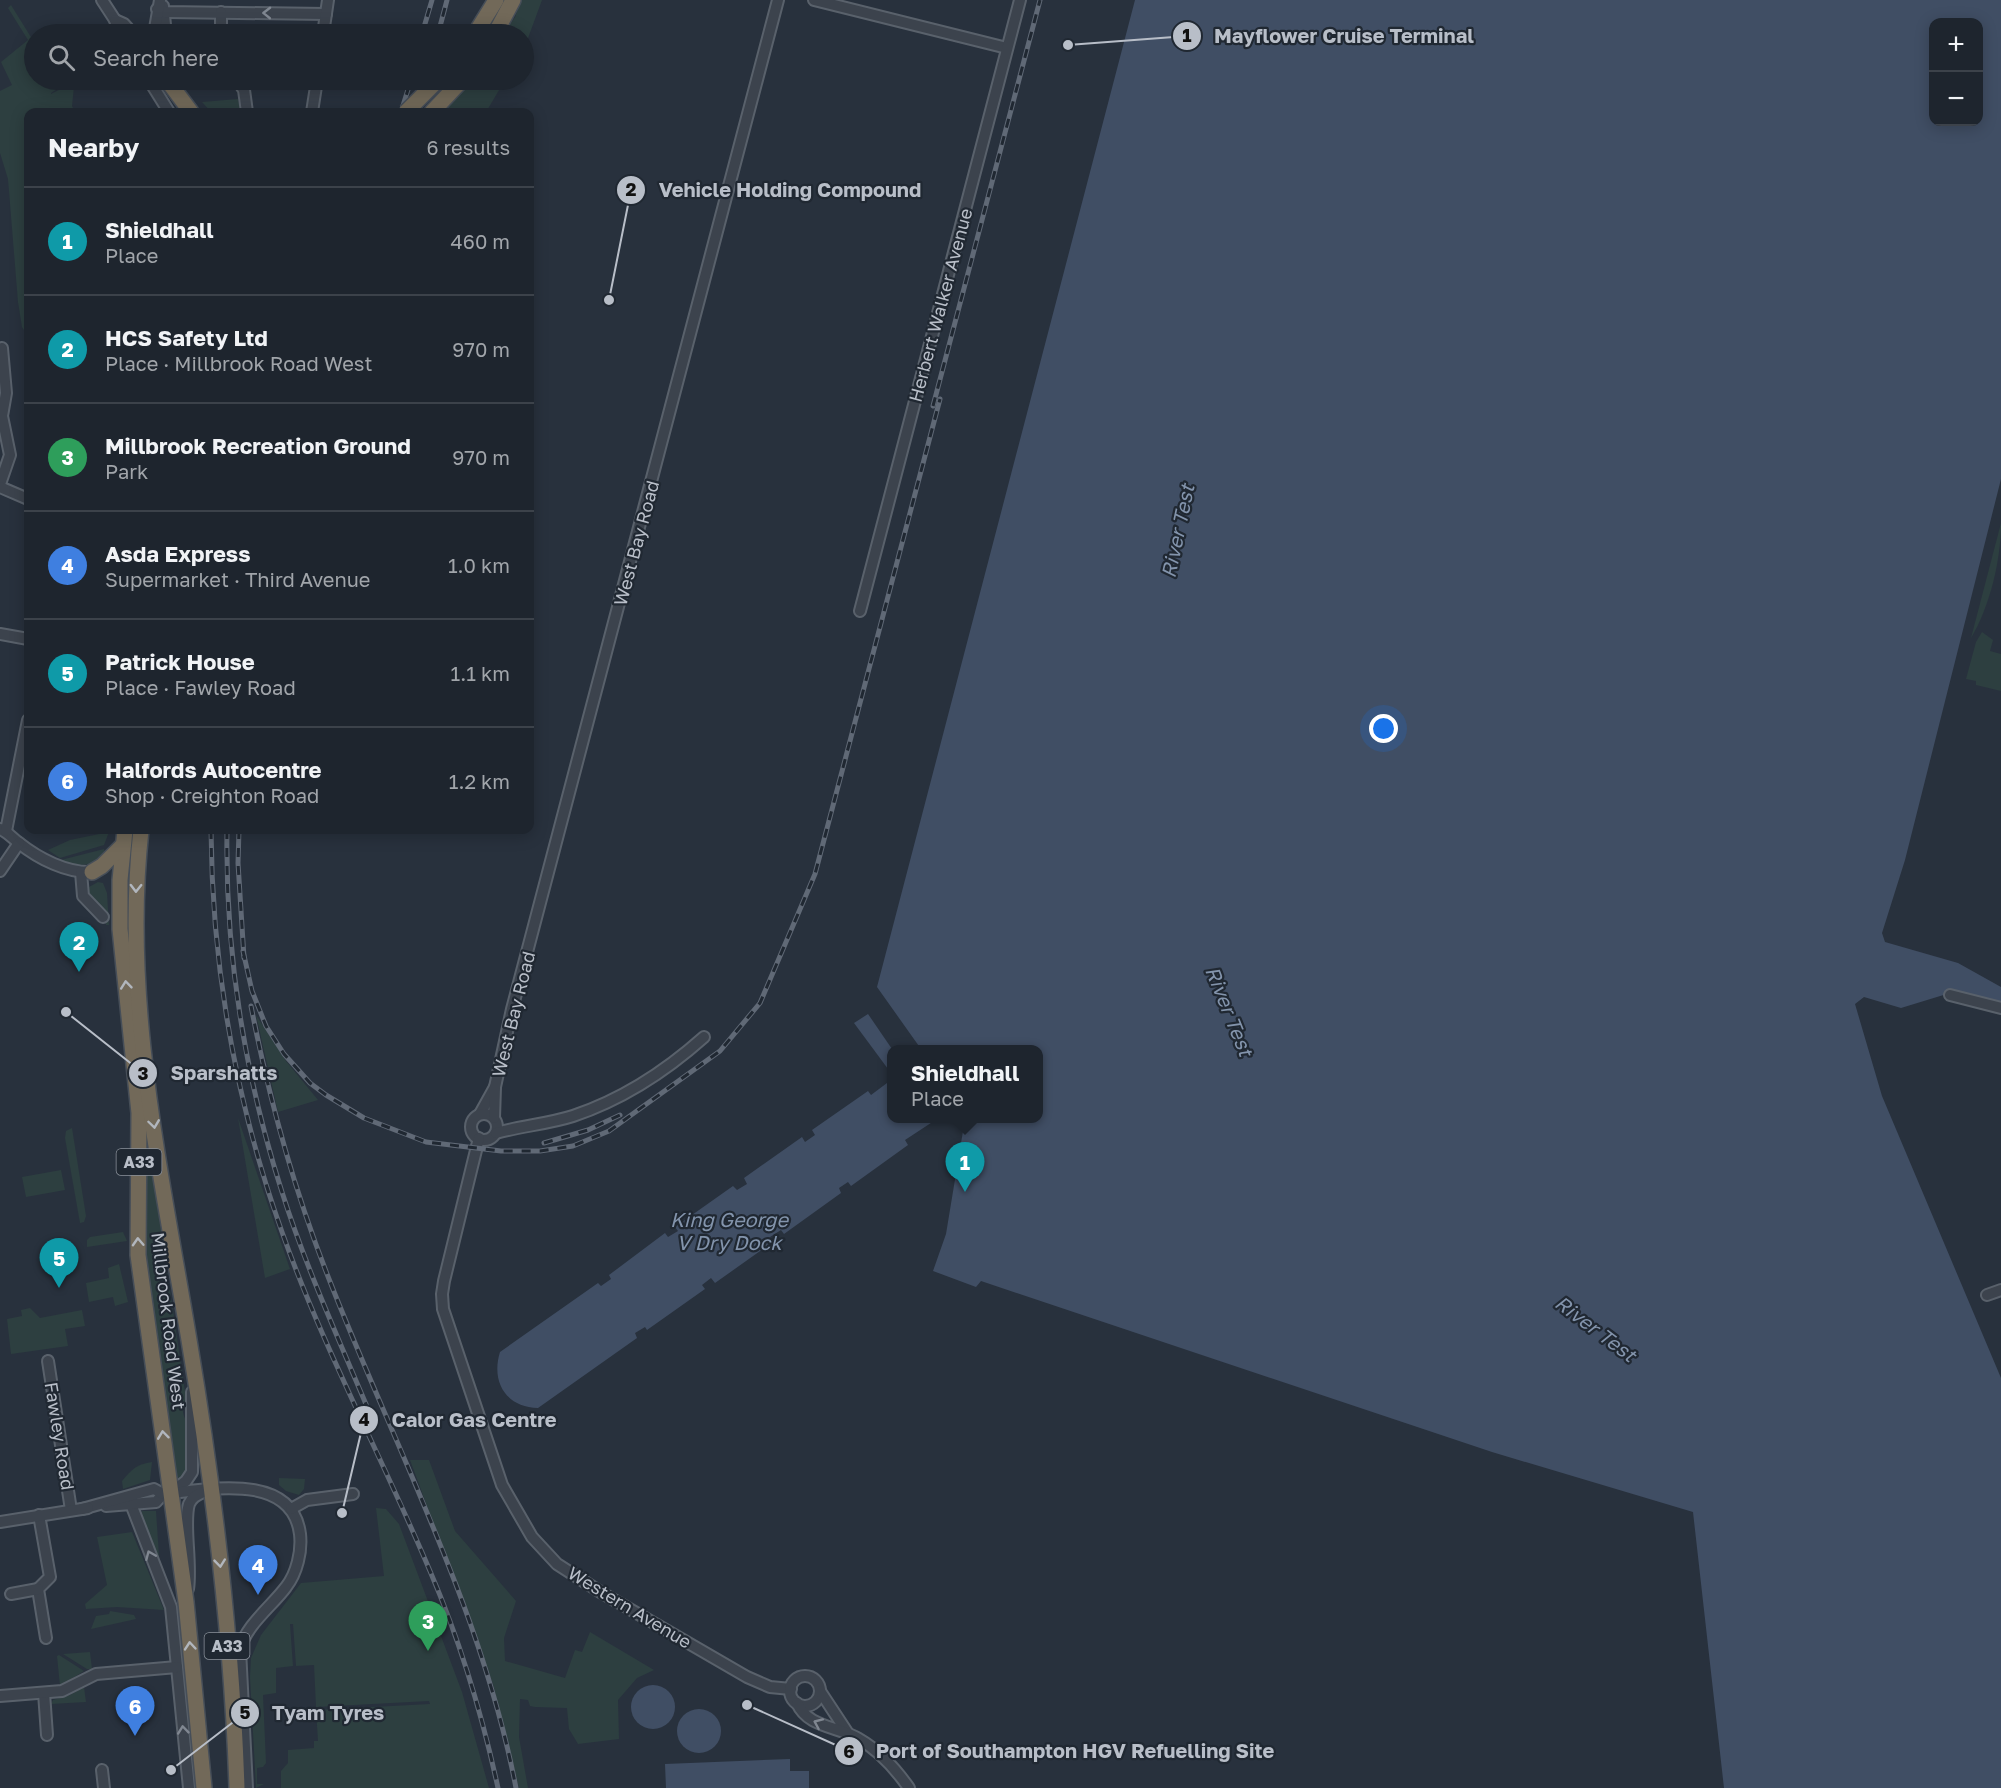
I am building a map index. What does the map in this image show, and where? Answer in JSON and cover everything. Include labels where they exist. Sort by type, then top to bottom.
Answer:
[{"type":"highway","points":[[481,24],[496,0]]},
{"type":"highway","points":[[500,24],[513,0]]},
{"type":"highway","points":[[174,90],[188,108]]},
{"type":"highway","points":[[410,108],[428,90]]},
{"type":"highway","points":[[436,108],[453,90]]},
{"type":"highway","name":"Millbrook Road West","points":[[124,834],[120,929],[139,1113],[138,1255],[166,1494],[186,1602],[204,1788]]},
{"type":"highway","name":"Millbrook Road West","points":[[141,834],[136,875],[135,932],[141,1014],[154,1126],[212,1489],[224,1595],[237,1788]]},
{"type":"highway","points":[[87,872],[102,866],[122,846]]},
{"type":"highway","points":[[87,872],[108,879],[120,893]]},
{"type":"street","points":[[102,0],[116,24]]},
{"type":"street","points":[[324,24],[327,0]]},
{"type":"street","name":"West Bay Road","points":[[495,1119],[495,1087],[519,986],[778,0]]},
{"type":"street","points":[[814,0],[1007,48]]},
{"type":"street","name":"Herbert Walker Avenue","points":[[860,611],[1020,0]]},
{"type":"street","points":[[158,24],[161,5],[221,12],[326,14]]},
{"type":"street","points":[[221,12],[221,24]]},
{"type":"street","points":[[115,20],[124,24]]},
{"type":"street","points":[[156,90],[168,108]]},
{"type":"street","points":[[244,90],[246,108]]},
{"type":"street","points":[[313,108],[315,90]]},
{"type":"street","points":[[2,348],[6,399],[2,416],[10,454],[0,486],[24,497]]},
{"type":"street","points":[[0,634],[24,638]]},
{"type":"street","points":[[24,738],[3,830],[50,862],[72,871],[87,872],[83,896],[103,917]]},
{"type":"street","points":[[0,871],[19,843]]},
{"type":"street","points":[[1950,995],[2001,1008]]},
{"type":"street","points":[[522,1126],[480,1114],[473,1119],[471,1128],[479,1138],[490,1139],[496,1133],[573,1116],[603,1104],[665,1067],[704,1036]]},
{"type":"street","name":"West Bay Road","points":[[480,1114],[495,1087]]},
{"type":"street","points":[[495,1119],[496,1133]]},
{"type":"street","name":"Western Avenue","points":[[479,1138],[444,1281],[443,1309],[502,1485],[516,1512],[532,1537],[557,1564],[602,1593],[759,1683],[791,1689]]},
{"type":"street","points":[[1988,1295],[2001,1290]]},
{"type":"street","points":[[0,1522],[77,1509],[156,1502],[186,1481],[192,1472],[192,1356]]},
{"type":"street","name":"Fawley Road","points":[[48,1361],[77,1509]]},
{"type":"street","points":[[77,1509],[154,1489],[166,1494],[234,1488],[276,1496],[297,1516],[301,1540],[296,1567],[286,1588],[254,1625],[240,1649],[246,1788]]},
{"type":"street","name":"Millbrook Road West","points":[[186,1602],[191,1564],[188,1521],[190,1502],[195,1496],[212,1489]]},
{"type":"street","points":[[291,1509],[307,1500],[353,1494]]},
{"type":"street","points":[[131,1504],[171,1607],[189,1788]]},
{"type":"street","points":[[11,1594],[38,1589],[50,1577],[39,1515]]},
{"type":"street","points":[[38,1589],[46,1638]]},
{"type":"street","points":[[0,1696],[44,1693],[68,1688],[96,1674],[177,1667]]},
{"type":"street","points":[[847,1732],[815,1680],[807,1676],[794,1681],[791,1689],[806,1718],[847,1732],[882,1754],[909,1788]]},
{"type":"street","points":[[797,1703],[810,1705],[817,1700],[820,1691]]},
{"type":"street","points":[[44,1693],[47,1735]]},
{"type":"street","points":[[102,1770],[104,1788]]},
{"type":"shaded area","points":[[521,0],[542,0],[533,24],[510,24]]},
{"type":"shaded area","points":[[11,5],[24,26],[24,34],[8,8]]},
{"type":"shaded area","points":[[24,43],[24,90],[56,90],[51,94],[59,90],[74,90],[73,108],[24,108],[24,330],[18,302],[8,179],[0,153],[0,91],[12,85],[1,62]]},
{"type":"shaded area","points":[[462,90],[499,90],[488,108],[446,108]]},
{"type":"shaded area","points":[[238,99],[240,108],[207,108],[202,102]]},
{"type":"shaded area","points":[[2001,523],[1997,567],[1984,612],[1971,638]]},
{"type":"shaded area","points":[[1982,632],[1993,640],[1990,651],[2001,654],[2001,691],[1976,685],[1976,681],[1966,679],[1976,642]]},
{"type":"shaded area","points":[[108,834],[104,845],[60,858],[48,850],[70,840]]},
{"type":"shaded area","points":[[104,849],[106,858],[89,864],[78,865],[61,860]]},
{"type":"shaded area","points":[[98,882],[103,883],[107,893],[109,925],[106,925],[105,914],[88,895],[89,887]]},
{"type":"shaded area","points":[[256,1015],[286,1061],[318,1100],[278,1112]]},
{"type":"shaded area","points":[[238,1118],[290,1269],[265,1278]]},
{"type":"shaded area","points":[[72,1128],[86,1216],[84,1222],[80,1223],[65,1138],[66,1131]]},
{"type":"shaded area","points":[[149,1149],[186,1398],[183,1411],[188,1424],[188,1470],[178,1479],[175,1478],[144,1254],[145,1150]]},
{"type":"shaded area","points":[[61,1170],[65,1190],[26,1197],[22,1177]]},
{"type":"shaded area","points":[[123,1232],[127,1241],[87,1247],[87,1240],[90,1237]]},
{"type":"shaded area","points":[[119,1264],[128,1302],[115,1306],[113,1297],[89,1302],[86,1283],[109,1278],[108,1268]]},
{"type":"shaded area","points":[[30,1308],[40,1318],[82,1310],[85,1326],[65,1329],[68,1346],[11,1354],[7,1319],[22,1316],[21,1310]]},
{"type":"shaded area","points":[[410,1460],[429,1460],[455,1531],[516,1601],[504,1638],[505,1661],[565,1678],[575,1650],[582,1652],[590,1632],[654,1670],[637,1678],[618,1700],[619,1739],[578,1744],[569,1729],[567,1708],[535,1707],[530,1706],[528,1700],[520,1699],[519,1737],[528,1788],[519,1788],[493,1684]]},
{"type":"shaded area","points":[[152,1462],[150,1480],[123,1489],[122,1481],[132,1470],[142,1464]]},
{"type":"shaded area","points":[[279,1478],[305,1479],[304,1489],[299,1495],[286,1491],[279,1485]]},
{"type":"shaded area","points":[[376,1508],[386,1509],[399,1524],[462,1692],[489,1788],[281,1788],[281,1771],[288,1763],[288,1750],[314,1748],[314,1741],[318,1741],[316,1710],[430,1704],[429,1701],[316,1707],[314,1665],[296,1666],[293,1624],[290,1624],[293,1666],[276,1668],[276,1693],[263,1695],[266,1763],[263,1767],[257,1768],[257,1784],[264,1784],[256,1788],[251,1658],[261,1635],[301,1583],[384,1576]]},
{"type":"shaded area","points":[[142,1511],[156,1511],[160,1570],[143,1532]]},
{"type":"shaded area","points":[[132,1532],[164,1610],[117,1607],[86,1609],[85,1604],[107,1585],[97,1537]]},
{"type":"shaded area","points":[[110,1611],[134,1615],[136,1619],[91,1629],[96,1616],[109,1614]]},
{"type":"shaded area","points":[[90,1652],[92,1669],[87,1669],[63,1654]]},
{"type":"shaded area","points":[[59,1655],[84,1671],[60,1686],[57,1656]]},
{"type":"shaded area","points":[[84,1687],[86,1702],[51,1704],[53,1700],[70,1695]]},
{"type":"water","name":"River Test","points":[[1135,0],[2001,0],[2001,479],[1905,860],[1882,933],[1885,942],[1958,963],[2001,987],[2001,1005],[1950,993],[1901,1008],[1864,997],[1855,1004],[1882,1096],[2001,1378],[2001,1788],[1724,1788],[1693,1512],[1492,1452],[981,1281],[976,1287],[933,1271],[946,1234],[964,1123],[1043,1123],[1043,1045],[918,1045],[877,987]]},
{"type":"water","points":[[868,1014],[889,1045],[887,1045],[887,1068],[854,1023]]},
{"type":"water","name":"King George V Dry Dock","points":[[887,1083],[887,1123],[931,1123],[905,1140],[908,1145],[851,1186],[848,1182],[839,1188],[841,1193],[784,1234],[781,1230],[770,1237],[773,1242],[715,1283],[711,1278],[702,1285],[705,1289],[647,1330],[645,1327],[635,1333],[637,1338],[538,1408],[517,1403],[503,1390],[497,1373],[500,1352],[598,1283],[601,1286],[611,1279],[609,1275],[665,1233],[668,1237],[678,1231],[675,1227],[733,1186],[737,1190],[747,1184],[744,1178],[802,1137],[805,1142],[815,1135],[812,1130],[868,1091],[871,1095]]},
{"type":"water","points":[[653,1685],[668,1692],[675,1707],[668,1722],[653,1729],[638,1722],[631,1707],[638,1692]]},
{"type":"water","points":[[699,1709],[715,1715],[721,1731],[715,1747],[699,1753],[683,1747],[677,1731],[683,1715]]},
{"type":"water","points":[[790,1759],[790,1771],[809,1771],[809,1788],[666,1788],[665,1764]]},
{"type":"railway","points":[[425,24],[432,0]]},
{"type":"railway","points":[[441,24],[447,0]]},
{"type":"railway","points":[[933,406],[1040,0]]},
{"type":"railway","points":[[402,108],[408,90]]},
{"type":"railway","points":[[419,108],[424,90]]},
{"type":"railway","points":[[243,951],[252,991],[266,1026],[284,1054],[310,1083],[364,1118],[426,1142],[501,1151],[540,1151],[573,1146],[609,1131],[720,1051],[760,1003],[815,874],[940,399]]},
{"type":"railway","points":[[211,834],[216,932],[230,1034],[252,1134],[266,1183],[282,1232],[316,1318],[441,1597],[469,1678],[498,1788]]},
{"type":"railway","points":[[227,834],[229,922],[234,968],[247,1058],[257,1103],[282,1192],[302,1249],[371,1416]]},
{"type":"railway","points":[[239,834],[238,863],[244,958]]},
{"type":"railway","points":[[251,1006],[274,1110],[316,1246],[459,1593],[482,1657],[501,1722],[516,1788]]},
{"type":"railway","points":[[544,1143],[588,1130],[620,1115]]},
{"type":"place","name":"Mayflower Cruise Terminal","points":[[1068,45]]},
{"type":"place","name":"Vehicle Holding Compound","points":[[609,300]]},
{"type":"place","name":"HCS Safety Ltd","points":[[79,972]]},
{"type":"place","name":"Sparshatts","points":[[66,1012]]},
{"type":"place","name":"Shieldhall","points":[[965,1192]]},
{"type":"place","name":"Patrick House","points":[[59,1288]]},
{"type":"place","name":"Calor Gas Centre","points":[[342,1513]]},
{"type":"place","name":"Asda Express","points":[[258,1595]]},
{"type":"place","name":"Millbrook Recreation Ground","points":[[428,1651]]},
{"type":"place","name":"Port of Southampton HGV Refuelling Site","points":[[747,1705]]},
{"type":"place","name":"Halfords Autocentre","points":[[135,1736]]},
{"type":"place","name":"Tyam Tyres","points":[[171,1770]]}]
